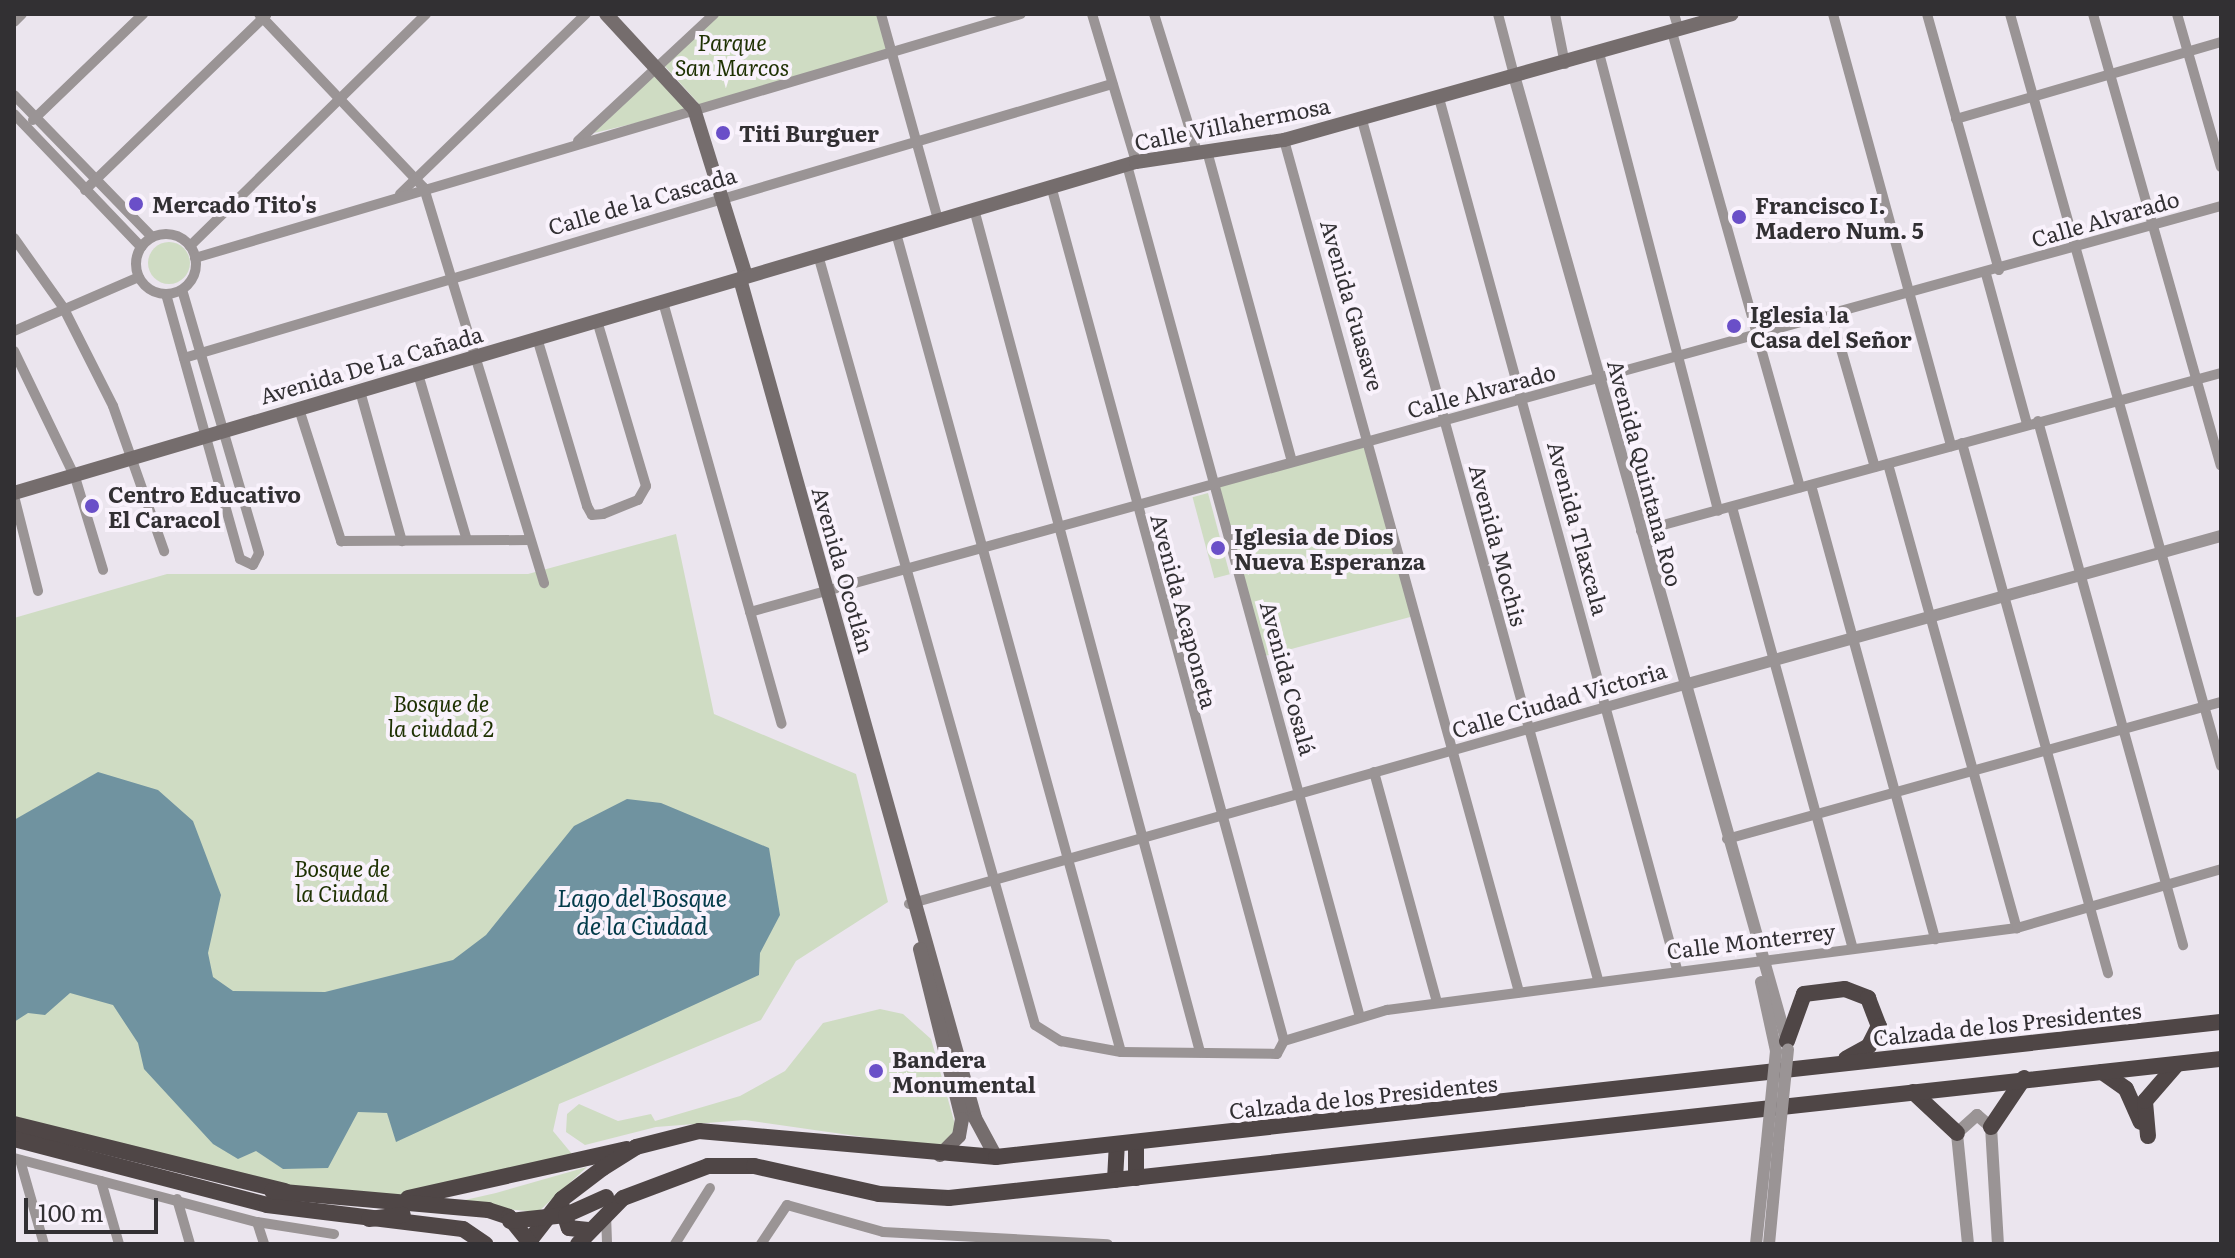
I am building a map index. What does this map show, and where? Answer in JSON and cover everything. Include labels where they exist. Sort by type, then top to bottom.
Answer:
[{"type":"highway","points":[[1783,1047],[1804,994],[1827,988],[1860,994],[1878,1015],[1876,1036],[1835,1064]]},
{"type":"highway","name":"Calzada de los Presidentes","points":[[529,1244],[539,1225],[562,1199],[636,1147],[736,1129],[940,1155],[996,1157],[1136,1144],[2221,1022]]},
{"type":"highway","points":[[369,1219],[547,1219],[606,1205],[683,1161],[743,1158],[773,1168],[920,1198],[1136,1178],[2024,1078],[2221,1059]]},
{"type":"highway","points":[[2102,1072],[2132,1098],[2148,1136],[2145,1101],[2177,1064]]},
{"type":"highway","points":[[1991,1127],[2024,1078]]},
{"type":"highway","points":[[1913,1092],[1957,1133]]},
{"type":"highway","points":[[14,1124],[272,1191],[488,1210],[509,1217],[529,1244]]},
{"type":"highway","points":[[14,1139],[267,1205],[463,1229],[485,1244]]},
{"type":"highway","points":[[1136,1144],[1136,1178]]},
{"type":"highway","points":[[1115,1180],[1117,1146]]},
{"type":"highway","points":[[272,1191],[424,1197],[636,1147]]},
{"type":"highway","points":[[562,1199],[569,1228],[588,1230]]},
{"type":"highway","points":[[578,1244],[606,1205]]},
{"type":"main road","name":"Avenida Ocotlán","points":[[606,14],[694,109],[723,197],[913,903],[975,1118],[996,1157]]},
{"type":"main road","name":"Calle Villahermosa","points":[[743,278],[1132,163],[1284,140],[1515,79],[1732,14]]},
{"type":"main road","name":"Avenida De La Cañada","points":[[14,495],[743,278]]},
{"type":"main road","name":"Avenida Ocotlán","points":[[913,903],[962,1119],[959,1136],[940,1155]]},
{"type":"street","points":[[14,22],[22,14]]},
{"type":"street","points":[[26,127],[143,14]]},
{"type":"street","points":[[190,246],[426,14]]},
{"type":"street","points":[[398,196],[586,14]]},
{"type":"street","points":[[574,144],[714,14]]},
{"type":"street","points":[[881,14],[938,219]]},
{"type":"street","points":[[195,258],[1021,14]]},
{"type":"street","name":"Avenida Cosalá","points":[[1092,14],[1360,1017]]},
{"type":"street","points":[[1154,14],[1202,151],[1292,461]]},
{"type":"street","name":"Avenida Quintana Roo","points":[[1498,14],[1783,1047],[1772,1150]]},
{"type":"street","points":[[1555,14],[1565,64]]},
{"type":"street","points":[[1674,14],[1675,31],[1756,335],[1852,636],[1935,939]]},
{"type":"street","points":[[1833,14],[1911,293],[2004,595],[2108,973]]},
{"type":"street","points":[[1927,14],[1999,270]]},
{"type":"street","points":[[2010,14],[2221,766]]},
{"type":"street","points":[[2093,14],[2221,465]]},
{"type":"street","points":[[2177,14],[2221,167]]},
{"type":"street","points":[[85,190],[263,15],[424,188],[544,583]]},
{"type":"street","points":[[1956,119],[2221,42]]},
{"type":"street","points":[[1599,53],[1718,511]]},
{"type":"street","name":"Calle de la Cascada","points":[[184,358],[1112,84]]},
{"type":"street","points":[[14,95],[152,237]]},
{"type":"street","name":"Avenida Tlaxcala","points":[[1439,98],[1677,969]]},
{"type":"street","points":[[14,114],[141,247]]},
{"type":"street","name":"Avenida Mochis","points":[[1362,120],[1598,980]]},
{"type":"street","name":"Avenida Guasave","points":[[1284,140],[1371,439],[1519,992]]},
{"type":"street","name":"Avenida Acaponeta","points":[[1051,186],[1135,507],[1285,1043]]},
{"type":"street","name":"Calle Alvarado","points":[[750,612],[1371,439],[1986,274],[2221,206]]},
{"type":"street","points":[[974,209],[1200,1052]]},
{"type":"street","points":[[896,233],[1121,1052]]},
{"type":"street","points":[[173,235],[190,246],[195,258],[182,290],[259,553],[253,565],[240,559],[166,294],[139,277],[141,247],[152,237],[173,235]]},
{"type":"street","points":[[14,238],[63,307],[136,457],[164,551]]},
{"type":"street","points":[[818,255],[908,567],[993,879]]},
{"type":"street","points":[[1986,274],[2081,575],[2183,945]]},
{"type":"street","points":[[14,331],[63,307],[139,277]]},
{"type":"street","points":[[166,294],[182,290]]},
{"type":"street","points":[[663,302],[782,724]]},
{"type":"street","points":[[1831,314],[1875,467]]},
{"type":"street","points":[[537,338],[587,506],[592,515],[603,514],[638,500],[646,486],[597,321]]},
{"type":"street","points":[[14,351],[75,477],[103,570]]},
{"type":"street","points":[[1641,531],[2221,373]]},
{"type":"street","points":[[418,374],[467,540]]},
{"type":"street","points":[[360,391],[402,541]]},
{"type":"street","points":[[299,409],[337,538],[529,540]]},
{"type":"street","points":[[1888,464],[2017,928]]},
{"type":"street","points":[[14,495],[38,591]]},
{"type":"street","points":[[1732,507],[1853,948]]},
{"type":"street","name":"Calle Ciudad Victoria","points":[[913,903],[1930,614],[2221,536]]},
{"type":"street","points":[[1727,839],[2221,702]]},
{"type":"street","points":[[1374,772],[1437,1003]]},
{"type":"street","name":"Calle Monterrey","points":[[993,879],[1025,1004],[1046,1036],[1121,1052],[1200,1052],[1255,1058],[1285,1043],[1360,1017],[1677,969],[2017,928],[2221,869]]},
{"type":"street","points":[[1968,1244],[1957,1133],[1971,1115],[1991,1127],[1998,1244]]},
{"type":"street","points":[[1756,1244],[1772,1150]]},
{"type":"street","points":[[1769,1244],[1772,1150]]},
{"type":"street","points":[[17,1159],[257,1222],[334,1234]]},
{"type":"street","points":[[17,1159],[42,1243]]},
{"type":"street","points":[[101,1181],[119,1244]]},
{"type":"street","points":[[675,1244],[710,1188]]},
{"type":"street","points":[[177,1199],[190,1244]]},
{"type":"street","points":[[606,1205],[607,1244]]},
{"type":"street","points":[[761,1244],[787,1205],[883,1232],[1108,1244]]},
{"type":"street","points":[[257,1222],[264,1244]]},
{"type":"street","points":[[876,1244],[883,1232]]},
{"type":"green space","name":"Parque San Marcos","points":[[716,14],[880,14],[890,50],[678,113],[594,133],[654,76],[700,105],[662,63]]},
{"type":"green space","points":[[169,242],[184,248],[190,263],[184,278],[169,284],[154,278],[148,263],[154,248]]},
{"type":"green space","points":[[1368,441],[1415,616],[1258,658],[1212,483]]},
{"type":"green space","points":[[1208,493],[1230,574],[1214,578],[1193,497]]},
{"type":"green space","name":"Bosque de la Ciudad","points":[[676,534],[714,714],[856,774],[888,902],[796,961],[761,1020],[559,1104],[553,1131],[572,1154],[421,1194],[326,1196],[14,1118],[14,618],[167,574],[528,574]]},
{"type":"green space","points":[[880,1009],[903,1014],[931,1039],[956,1128],[940,1148],[745,1120],[656,1127],[585,1145],[566,1132],[567,1114],[579,1104],[618,1121],[651,1114],[655,1121],[740,1096],[785,1071],[823,1023]]},
{"type":"green space","points":[[587,1167],[538,1212],[447,1204],[496,1193]]},
{"type":"water","name":"Lago del Bosque de la Ciudad","points":[[98,772],[158,790],[193,821],[221,895],[208,953],[213,977],[233,991],[325,992],[453,960],[486,935],[574,826],[627,799],[661,803],[769,848],[780,915],[760,953],[759,975],[396,1142],[387,1113],[358,1112],[328,1168],[283,1169],[256,1151],[238,1159],[213,1144],[144,1069],[138,1043],[113,1005],[70,993],[45,1015],[28,1013],[14,1022],[14,820]]},
{"type":"place","name":"Titi Burguer","points":[[723,133]]},
{"type":"place","name":"Mercado Tito's","points":[[136,204]]},
{"type":"place","name":"Francisco I. Madero Num. 5","points":[[1739,217]]},
{"type":"place","name":"Iglesia la Casa del Señor","points":[[1734,326]]},
{"type":"place","name":"Centro Educativo El Caracol","points":[[92,506]]},
{"type":"place","name":"Iglesia de Dios Nueva Esperanza","points":[[1218,548]]},
{"type":"place","name":"Bandera Monumental","points":[[876,1071]]},
{"type":"park label","name":"Bosque de la ciudad 2","points":[[441,714]]}]
